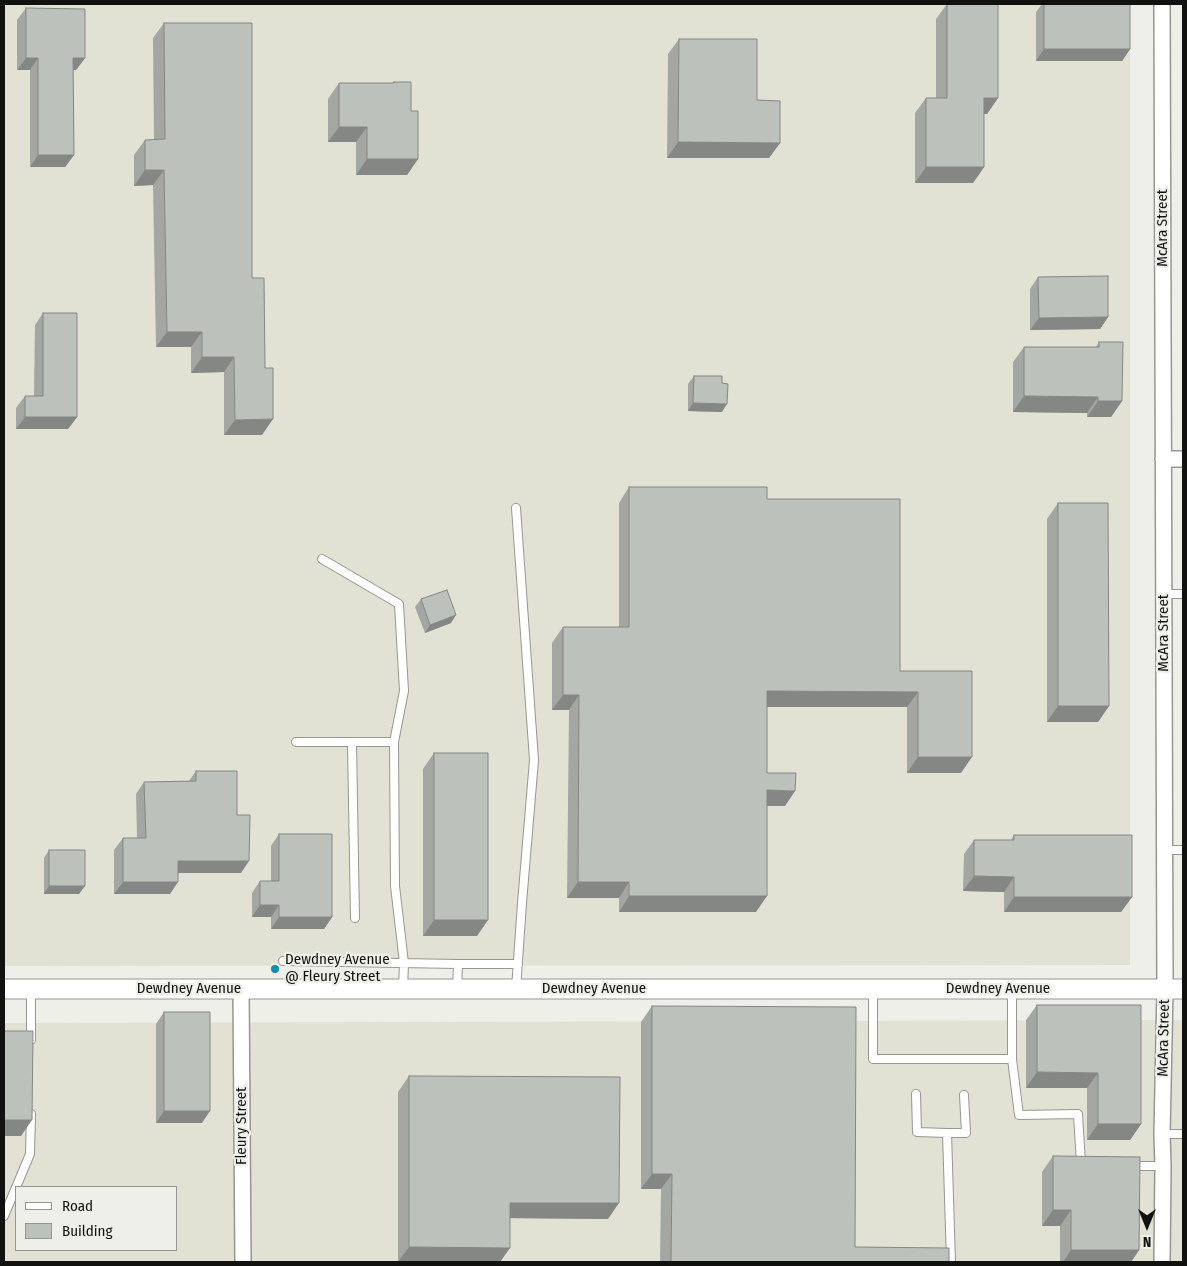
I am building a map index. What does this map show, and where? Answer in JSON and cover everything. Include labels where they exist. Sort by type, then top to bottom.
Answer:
[{"type":"street","name":"McAra Street","points":[[1162,4],[1164,850],[1174,989],[1162,1134],[1162,1262]]},
{"type":"street","points":[[1163,459],[1183,459]]},
{"type":"street","name":"Dewdney Avenue","points":[[4,989],[1174,989]]},
{"type":"street","name":"Fleury Street","points":[[241,989],[242,1262]]},
{"type":"lane","points":[[516,508],[534,760],[516,989]]},
{"type":"lane","points":[[322,559],[398,604],[404,691],[394,742],[395,886],[404,963],[403,989]]},
{"type":"lane","points":[[1164,594],[1183,594]]},
{"type":"lane","points":[[296,742],[394,742]]},
{"type":"lane","points":[[352,743],[355,918]]},
{"type":"lane","points":[[1164,850],[1183,850]]},
{"type":"lane","points":[[283,961],[518,964]]},
{"type":"lane","points":[[457,989],[458,964]]},
{"type":"lane","points":[[31,989],[31,1053]]},
{"type":"lane","points":[[873,989],[873,1060],[1012,1060]]},
{"type":"lane","points":[[1012,989],[1012,1060],[1019,1115],[1078,1114],[1081,1164],[1090,1165]]},
{"type":"lane","points":[[22,1035],[31,1035]]},
{"type":"lane","points":[[916,1094],[917,1132],[947,1133],[966,1133],[964,1095]]},
{"type":"lane","points":[[17,1186],[30,1154],[31,1107]]},
{"type":"lane","points":[[947,1133],[951,1262]]},
{"type":"lane","points":[[1162,1134],[1183,1134]]},
{"type":"lane","points":[[1125,1166],[1163,1166]]},
{"type":"lane","points":[[4,1216],[15,1190]]},
{"type":"shaded area","points":[[4,4],[1130,4],[1130,965],[4,966]]},
{"type":"shaded area","points":[[1182,4],[1183,4],[1183,564]]},
{"type":"shaded area","points":[[1183,1020],[1183,1262],[4,1262],[4,1023]]},
{"type":"building","points":[[947,4],[998,4],[998,98],[984,98],[984,167],[926,167],[926,98],[947,98]]},
{"type":"building","points":[[1044,4],[1130,4],[1130,49],[1044,49]]},
{"type":"building","points":[[26,8],[85,9],[85,58],[73,58],[74,155],[38,155],[38,58],[26,58]]},
{"type":"building","points":[[164,23],[252,23],[252,278],[264,278],[265,368],[273,368],[273,419],[235,420],[234,357],[202,357],[202,332],[167,332],[164,170],[145,170],[145,140],[165,139]]},
{"type":"building","points":[[679,39],[757,39],[757,100],[780,101],[780,143],[678,142]]},
{"type":"building","points":[[411,82],[411,111],[418,111],[418,159],[367,159],[367,127],[339,127],[339,83]]},
{"type":"building","points":[[1108,276],[1108,317],[1039,318],[1038,277]]},
{"type":"building","points":[[43,313],[77,313],[77,417],[25,417],[25,396],[43,396]]},
{"type":"building","points":[[1099,342],[1123,342],[1122,401],[1098,401],[1098,397],[1024,396],[1024,347],[1099,347]]},
{"type":"building","points":[[694,376],[722,376],[722,383],[728,384],[727,404],[693,403]]},
{"type":"building","points":[[629,487],[767,487],[767,499],[900,499],[900,671],[972,671],[972,757],[918,757],[918,692],[767,691],[767,773],[796,773],[795,791],[767,790],[767,896],[629,896],[629,882],[578,882],[579,695],[563,695],[563,627],[629,627]]},
{"type":"building","points":[[1058,503],[1108,503],[1109,706],[1058,706]]},
{"type":"building","points":[[447,590],[456,615],[430,625],[421,599]]},
{"type":"building","points":[[434,753],[488,753],[488,920],[434,920]]},
{"type":"building","points":[[196,771],[237,771],[237,815],[250,815],[249,861],[178,861],[178,882],[123,882],[123,838],[146,838],[144,782],[196,781]]},
{"type":"building","points":[[279,834],[332,834],[332,917],[279,917],[279,905],[260,905],[260,881],[279,881]]},
{"type":"building","points":[[1014,835],[1132,835],[1132,897],[1014,897],[1014,877],[974,876],[974,840],[1014,840]]},
{"type":"building","points":[[49,850],[85,850],[85,886],[49,886]]},
{"type":"building","points":[[1037,1005],[1141,1005],[1141,1124],[1098,1124],[1098,1073],[1037,1072]]},
{"type":"building","points":[[652,1006],[856,1007],[855,1247],[949,1248],[949,1262],[671,1262],[672,1174],[652,1174]]},
{"type":"building","points":[[164,1012],[210,1012],[210,1111],[164,1111]]},
{"type":"building","points":[[4,1031],[33,1031],[32,1120],[4,1120]]},
{"type":"building","points":[[409,1076],[620,1077],[619,1203],[510,1203],[510,1248],[409,1247]]},
{"type":"building","points":[[1053,1156],[1140,1157],[1139,1250],[1071,1250],[1071,1210],[1053,1210]]},
{"type":"place","name":"Dewdney Avenue @ Fleury Street","points":[[275,969]]}]
